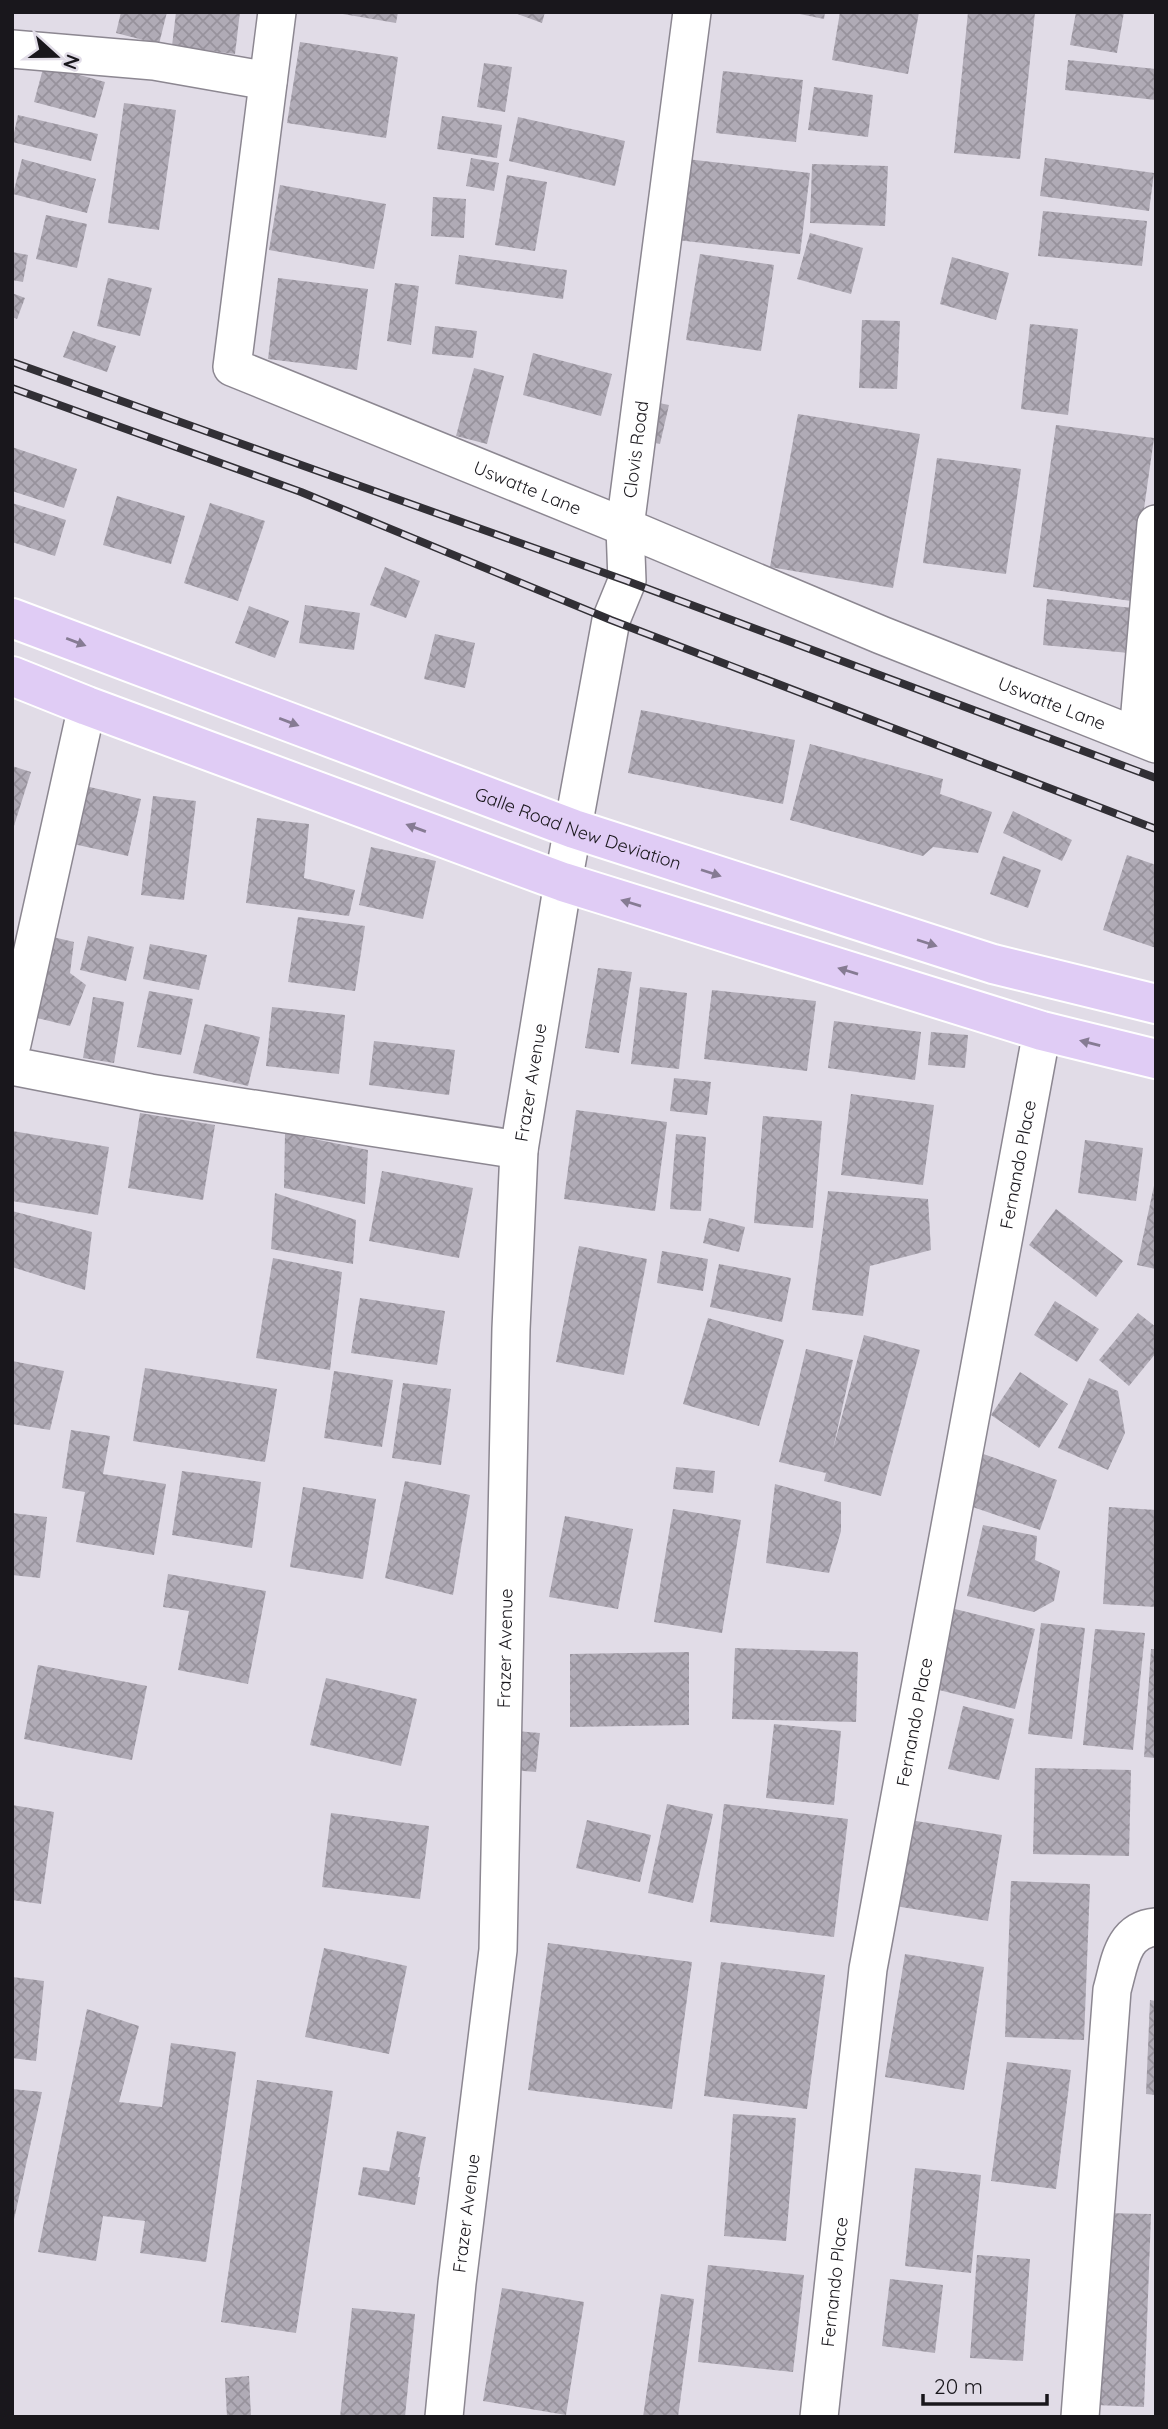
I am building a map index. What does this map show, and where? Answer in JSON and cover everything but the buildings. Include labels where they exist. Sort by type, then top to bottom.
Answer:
[{"type":"main road","name":"Galle Road New Deviation","points":[[12,618],[574,829],[993,964],[1156,1004]]},
{"type":"main road","points":[[12,676],[563,882],[1042,1031],[1156,1059]]},
{"type":"street","name":"Uswatte Lane","points":[[277,12],[232,367],[625,527],[881,635],[1147,739]]},
{"type":"street","name":"Clovis Road","points":[[563,882],[611,620],[627,581],[625,527],[692,12]]},
{"type":"street","points":[[12,48],[155,61],[268,81]]},
{"type":"street","points":[[1147,739],[1156,524]]},
{"type":"street","points":[[12,1044],[87,706]]},
{"type":"street","name":"Frazer Avenue","points":[[444,2417],[457,2283],[498,1950],[510,1329],[519,1150],[563,882]]},
{"type":"street","name":"Fernando Place","points":[[819,2417],[868,1969],[1042,1031]]},
{"type":"street","points":[[12,1066],[150,1093],[519,1150]]},
{"type":"street","points":[[1080,2417],[1112,1990],[1129,1938],[1145,1928],[1156,1927]]},
{"type":"railway","points":[[12,362],[627,581],[1156,778]]},
{"type":"railway","points":[[12,388],[301,492],[611,620],[1156,829]]}]
